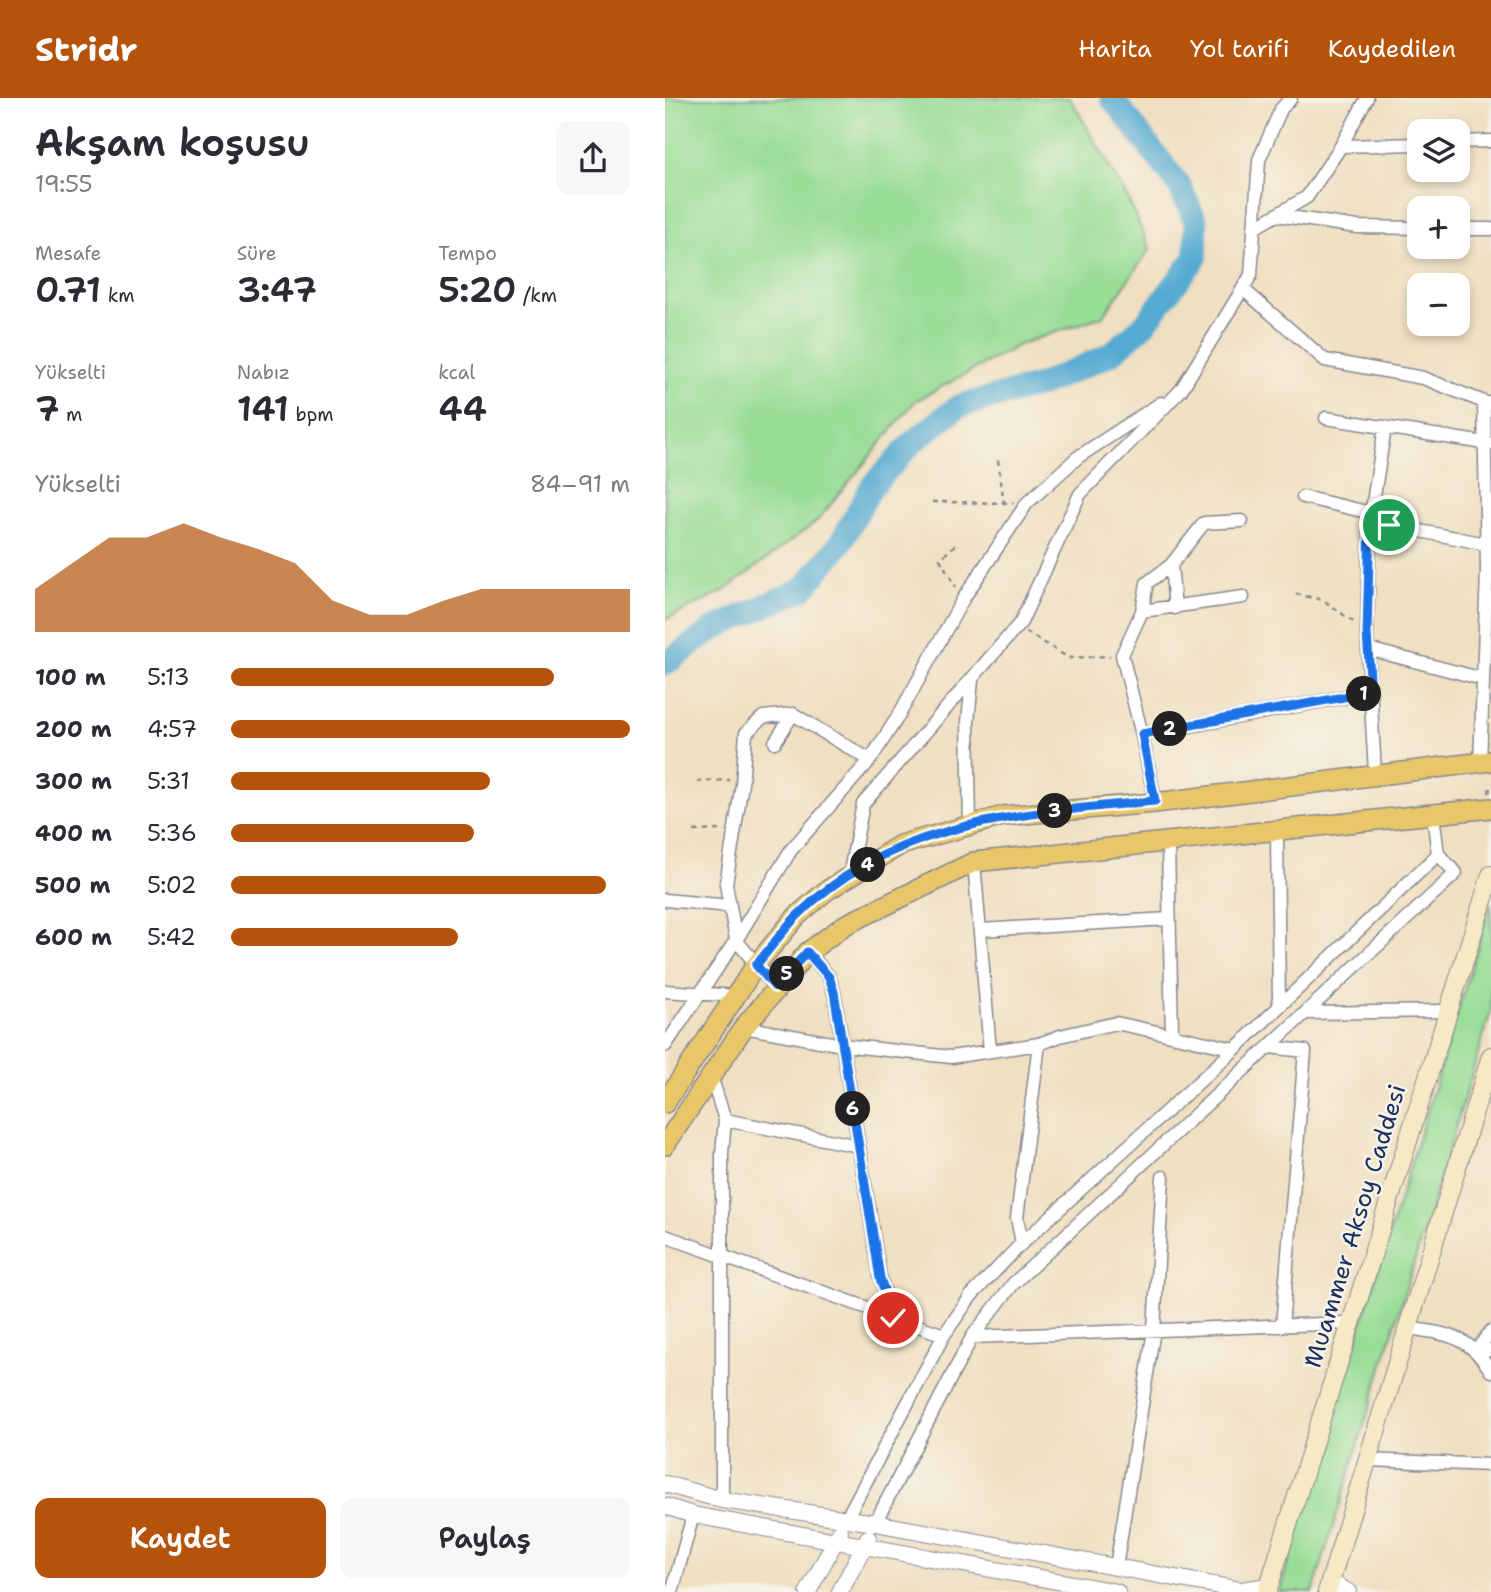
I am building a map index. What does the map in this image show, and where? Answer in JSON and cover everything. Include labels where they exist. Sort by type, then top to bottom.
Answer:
[{"type":"main road","points":[[665,1102],[756,965],[797,916],[826,891],[900,845],[1003,816],[1486,762]]},
{"type":"main road","points":[[665,1146],[744,1027],[807,952],[845,925],[974,862],[1167,844],[1491,808]]},
{"type":"main road","name":"Muammer Aksoy Caddesi","points":[[1268,1589],[1491,875]]},
{"type":"main road","points":[[1329,1587],[1491,1056]]},
{"type":"street","points":[[849,877],[863,804],[1017,627],[1080,494],[1181,390],[1251,275],[1259,160],[1281,109],[1291,98]]},
{"type":"street","points":[[1254,228],[1307,197],[1341,146],[1367,98]]},
{"type":"street","points":[[1470,142],[1491,141]]},
{"type":"street","points":[[1341,146],[1407,144]]},
{"type":"street","points":[[1276,215],[1357,228],[1407,228]]},
{"type":"street","points":[[1470,229],[1491,229]]},
{"type":"street","points":[[1243,289],[1325,360],[1423,378],[1487,403],[1483,679],[1486,762]]},
{"type":"street","points":[[665,1046],[792,850],[870,760],[899,715],[963,599],[1027,503],[1078,457],[1181,390]]},
{"type":"street","points":[[1326,418],[1488,444]]},
{"type":"street","points":[[1375,773],[1367,633],[1370,517],[1385,427]]},
{"type":"street","points":[[1303,497],[1370,517],[1486,544]]},
{"type":"street","points":[[1155,801],[1122,655],[1142,611],[1147,583],[1171,565],[1204,523],[1242,521]]},
{"type":"street","points":[[1171,565],[1175,608]]},
{"type":"street","points":[[1142,611],[1243,597]]},
{"type":"street","points":[[1368,649],[1483,679]]},
{"type":"street","points":[[970,825],[968,722],[972,680]]},
{"type":"street","points":[[1142,734],[1371,692]]},
{"type":"street","points":[[775,987],[736,940],[726,884],[743,779],[746,733],[763,717],[793,714],[870,760]]},
{"type":"street","points":[[775,741],[793,714]]},
{"type":"street","points":[[840,1592],[972,1337],[1013,1284],[1456,873],[1438,854],[1433,815]]},
{"type":"street","points":[[1277,832],[1279,1005]]},
{"type":"street","points":[[1167,844],[1172,1035]]},
{"type":"street","points":[[808,1592],[944,1335],[971,1296],[1022,1243],[1235,1049],[1438,854]]},
{"type":"street","points":[[974,862],[990,1051]]},
{"type":"street","points":[[665,900],[730,906]]},
{"type":"street","points":[[980,930],[1169,919]]},
{"type":"street","points":[[807,952],[829,977],[880,1278],[893,1318]]},
{"type":"street","points":[[665,991],[736,996]]},
{"type":"street","points":[[1306,1013],[1448,1011]]},
{"type":"street","points":[[744,1027],[842,1045],[951,1057],[1039,1044],[1116,1023],[1235,1049]]},
{"type":"street","points":[[1022,1243],[1017,1218],[1039,1044]]},
{"type":"street","points":[[1269,1047],[1305,1051],[1282,1325]]},
{"type":"street","points":[[711,1076],[725,1120],[722,1153],[722,1500]]},
{"type":"street","points":[[725,1120],[859,1146]]},
{"type":"street","points":[[1116,1567],[1154,1330],[1163,1177]]},
{"type":"street","points":[[665,1236],[723,1259],[944,1335]]},
{"type":"street","points":[[972,1337],[1349,1323]]},
{"type":"street","points":[[1408,1328],[1443,1333],[1484,1350]]},
{"type":"street","points":[[1491,1331],[1484,1350],[1491,1371]]},
{"type":"street","points":[[1367,1460],[1491,1465]]},
{"type":"street","points":[[665,1484],[722,1500],[875,1523],[1241,1590],[1268,1589]]},
{"type":"street","points":[[665,1506],[693,1515],[1110,1591]]},
{"type":"street","points":[[672,1592],[693,1515]]},
{"type":"street","points":[[1329,1587],[1348,1592]]},
{"type":"path","points":[[998,460],[1004,503]]},
{"type":"path","points":[[932,502],[1027,503]]},
{"type":"path","points":[[955,545],[940,559],[963,599]]},
{"type":"path","points":[[1296,594],[1323,600],[1367,633]]},
{"type":"path","points":[[1017,627],[1069,657],[1122,655]]},
{"type":"path","points":[[697,781],[743,779]]},
{"type":"path","points":[[694,831],[735,830]]},
{"type":"green space","points":[[665,98],[1070,98],[1127,197],[1150,249],[1103,316],[1021,344],[915,401],[817,521],[724,591],[665,620]]},
{"type":"green space","points":[[1491,903],[1491,1011],[1313,1592],[1279,1592]]},
{"type":"waterway","points":[[665,664],[715,628],[803,589],[840,544],[872,486],[915,440],[959,406],[1041,385],[1111,354],[1144,325],[1196,257],[1196,222],[1179,185],[1112,98]]},
{"type":"route","points":[[893,1318],[880,1278],[834,992],[829,977],[807,952],[775,987],[756,965],[797,916],[826,891],[900,845],[1003,816],[1155,801],[1142,734],[1371,692],[1367,633],[1370,522],[1389,525]]}]
